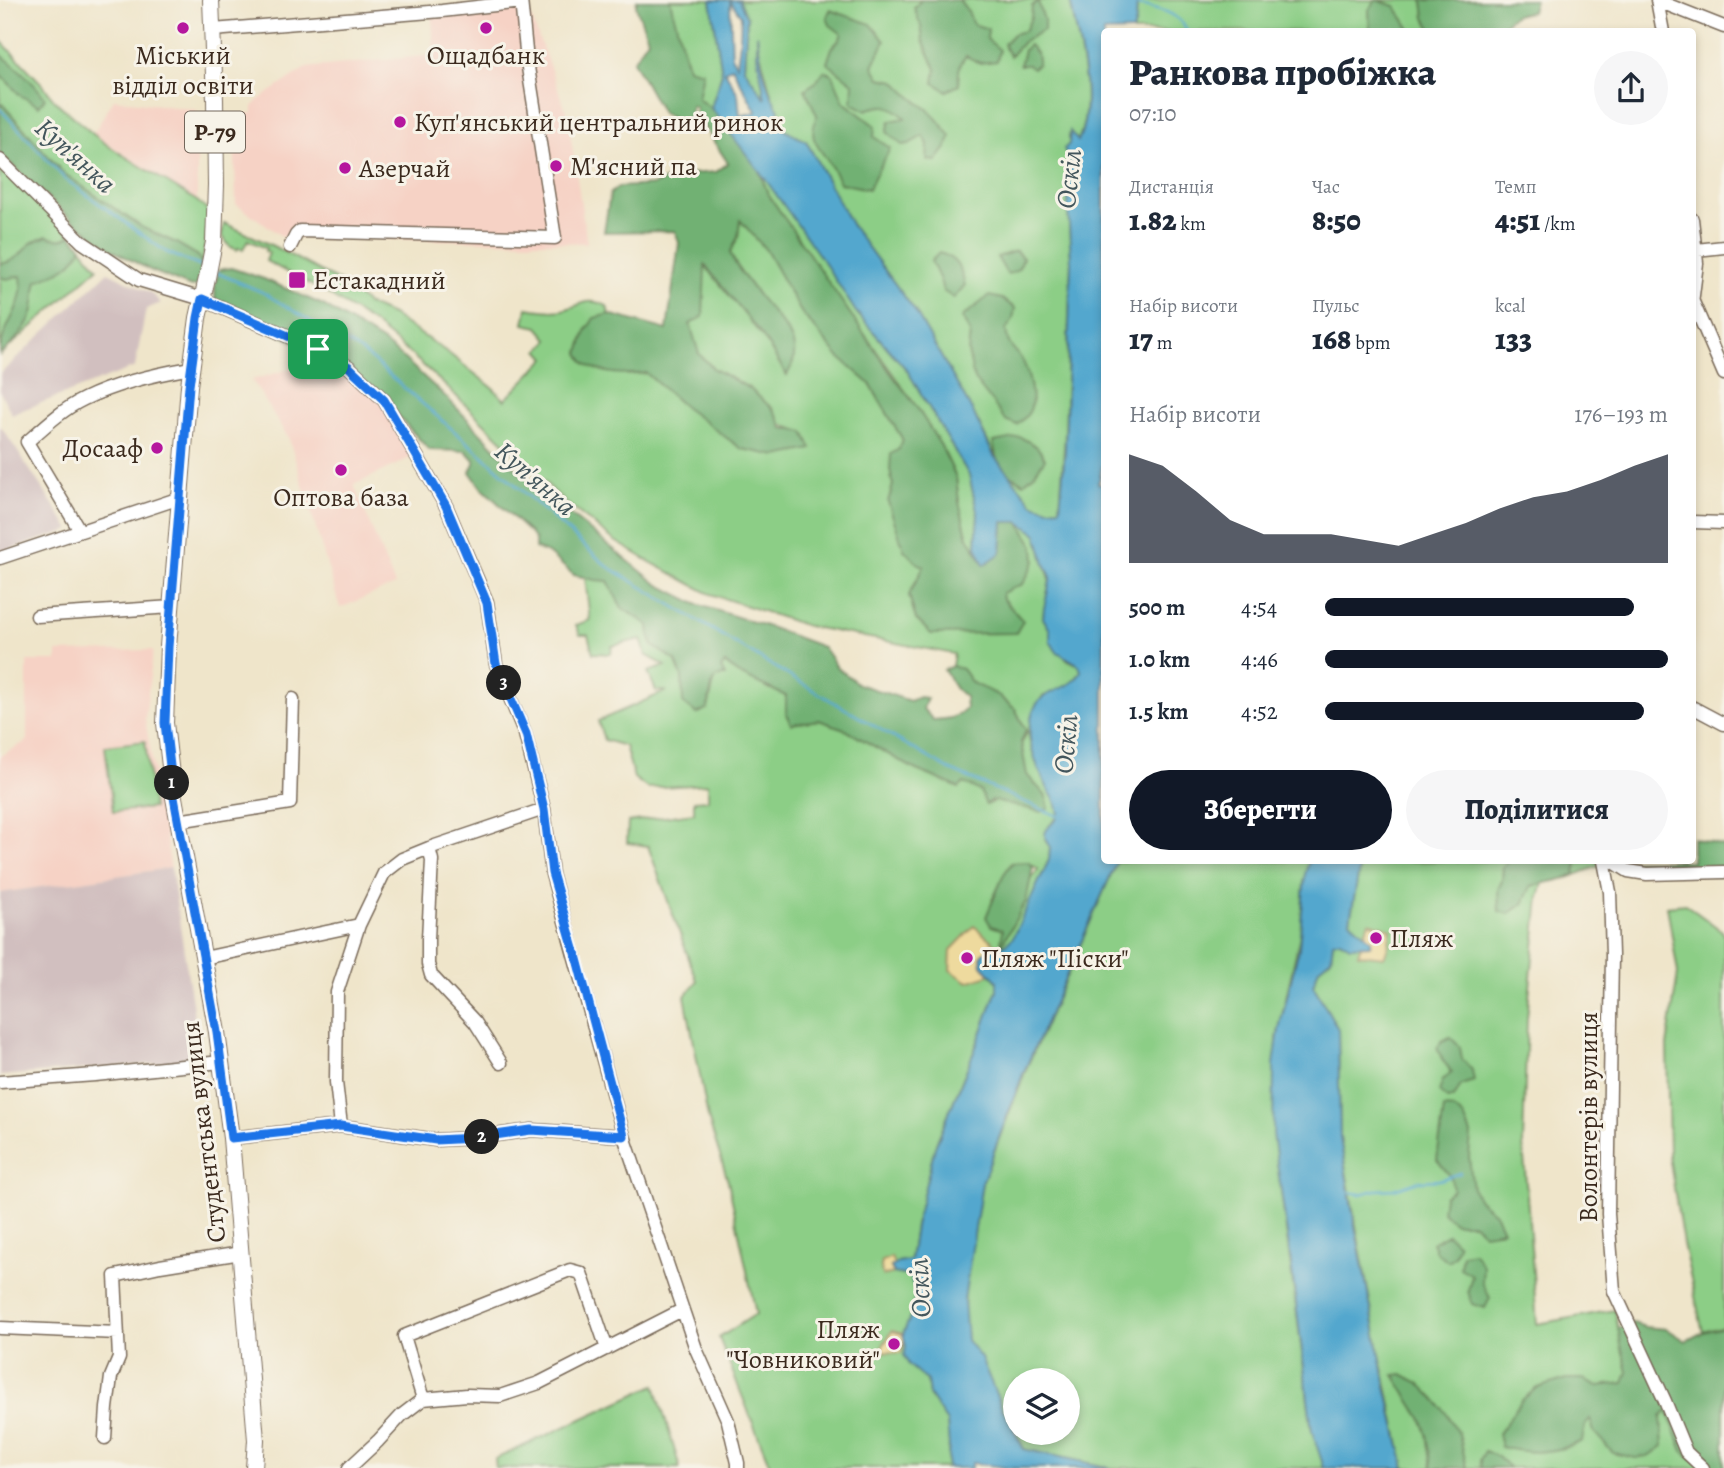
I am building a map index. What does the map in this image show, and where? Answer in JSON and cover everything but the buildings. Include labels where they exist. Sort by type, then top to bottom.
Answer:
[{"type":"main road","name":"Студентська вулиця","points":[[211,0],[215,65],[214,242],[191,368],[165,723],[173,792],[204,958],[231,1138],[256,1440],[254,1468]]},
{"type":"street","points":[[213,30],[441,5],[521,1],[527,61],[555,238],[300,231],[290,247]]},
{"type":"street","points":[[1658,1],[1724,27]]},
{"type":"street","points":[[1658,1],[1662,28]]},
{"type":"street","points":[[0,160],[82,242],[139,280],[202,299],[349,367],[384,400],[446,506],[487,603],[496,664],[526,734],[544,809],[552,873],[624,1136],[696,1349],[728,1421],[738,1468]]},
{"type":"street","points":[[1696,270],[1696,250],[1724,247]]},
{"type":"street","points":[[1696,311],[1724,374]]},
{"type":"street","points":[[80,531],[27,442],[54,418],[84,399],[126,383],[191,368]]},
{"type":"street","points":[[0,558],[180,498]]},
{"type":"street","points":[[1696,522],[1724,523]]},
{"type":"street","points":[[37,616],[172,607]]},
{"type":"street","points":[[178,821],[290,803],[293,699]]},
{"type":"street","points":[[1696,709],[1724,724]]},
{"type":"street","points":[[341,1126],[336,1082],[337,992],[359,925],[384,873],[402,859],[429,848],[544,809]]},
{"type":"street","points":[[429,848],[432,860],[428,964],[431,975],[475,1022],[501,1063]]},
{"type":"street","name":"Волонтерів вулиця","points":[[1605,864],[1610,892],[1612,955],[1608,1214],[1614,1291],[1686,1452],[1703,1468]]},
{"type":"street","points":[[1617,864],[1628,871],[1647,874],[1724,872]]},
{"type":"street","points":[[204,958],[359,925]]},
{"type":"street","points":[[0,1082],[221,1062]]},
{"type":"street","points":[[231,1138],[341,1126],[436,1140],[531,1130],[624,1136]]},
{"type":"street","points":[[105,1438],[111,1377],[119,1358],[115,1276],[241,1253]]},
{"type":"street","points":[[423,1399],[404,1336],[570,1270],[581,1273],[607,1349]]},
{"type":"street","points":[[349,1468],[402,1415],[423,1399],[467,1395],[500,1396],[539,1383],[682,1310]]},
{"type":"street","points":[[0,1328],[118,1333]]},
{"type":"shaded area","name":"Куп'янський центральний ринок","points":[[528,9],[567,113],[587,243],[283,237],[236,204],[234,115],[253,113],[257,101],[306,68],[434,55],[432,16]]},
{"type":"shaded area","points":[[114,99],[197,110],[197,201],[93,134]]},
{"type":"shaded area","points":[[108,272],[151,293],[161,303],[146,309],[135,367],[12,414],[0,392],[0,374]]},
{"type":"shaded area","name":"Оптова база","points":[[331,357],[384,400],[416,455],[354,485],[395,585],[340,608],[289,439],[252,380]]},
{"type":"shaded area","points":[[0,425],[70,530],[0,552]]},
{"type":"shaded area","points":[[153,650],[145,719],[171,868],[0,893],[0,756],[27,741],[27,661],[57,661],[57,652]]},
{"type":"shaded area","points":[[171,868],[201,1060],[0,1076],[0,893]]},
{"type":"green space","points":[[637,0],[670,0],[688,68],[703,72],[698,99],[711,108],[755,160],[768,194],[941,446],[956,477],[967,535],[984,564],[1001,552],[1003,522],[1019,522],[1034,546],[1035,561],[1023,584],[1002,593],[1003,599],[1023,621],[1016,633],[931,634],[916,619],[909,595],[924,566],[904,550],[888,502],[893,485],[891,454],[899,449],[903,440],[870,384],[838,356],[801,312],[766,250],[740,220],[738,237],[730,253],[744,277],[790,336],[794,349],[793,363],[787,375],[763,337],[705,265],[703,317],[690,324],[699,354],[714,369],[749,388],[774,410],[783,428],[804,432],[812,449],[777,456],[742,449],[687,409],[646,373],[606,372],[591,367],[581,357],[579,353],[586,331],[594,318],[609,314],[667,330],[679,243],[675,231],[604,232],[610,194],[618,187],[654,185],[672,177],[716,172],[728,163],[695,113],[696,107],[691,106],[691,117],[676,120],[662,113],[633,61],[648,39],[636,6]]},
{"type":"green space","points":[[668,0],[711,0],[722,73],[711,108],[698,99]]},
{"type":"green space","points":[[739,0],[1070,0],[1084,71],[1085,107],[1078,141],[1070,132],[1069,137],[1068,207],[1071,258],[1060,508],[1049,509],[1033,504],[997,460],[973,412],[915,311],[852,226],[806,141],[786,131],[777,115],[779,110],[773,101],[758,45],[757,54],[766,101],[744,68],[747,18]]},
{"type":"green space","points":[[921,0],[959,0],[968,11],[973,24],[988,29],[987,39],[1000,50],[997,61],[980,63],[966,56],[960,66],[959,85],[947,91],[934,83],[936,69],[923,41],[914,8]]},
{"type":"green space","points":[[1137,0],[1376,0],[1369,10],[1370,28],[1134,28]]},
{"type":"green space","points":[[1376,0],[1395,6],[1409,28],[1370,28],[1369,10]]},
{"type":"green space","points":[[1378,0],[1423,0],[1425,18],[1431,28],[1409,28],[1395,6]]},
{"type":"green space","points":[[1423,0],[1535,0],[1532,12],[1513,17],[1502,28],[1431,28],[1425,18]]},
{"type":"green space","points":[[1038,1],[1044,30],[1024,41],[1010,56],[1004,44],[1013,34],[1025,31],[1031,18],[1032,6]]},
{"type":"green space","points":[[830,10],[871,24],[885,41],[873,66],[880,78],[895,81],[931,112],[951,136],[936,161],[927,160],[928,144],[923,136],[902,145],[887,132],[890,121],[905,118],[891,107],[865,110],[852,103],[853,83],[827,63],[832,48],[842,34],[830,25],[827,17]]},
{"type":"green space","points":[[0,40],[55,101],[93,134],[210,212],[202,264],[198,256],[143,228],[63,173],[0,102]]},
{"type":"green space","points":[[1029,45],[1038,58],[1038,64],[1033,68],[1020,65],[1024,50]]},
{"type":"green space","points":[[0,54],[24,74],[45,98],[39,106],[20,95],[0,74]]},
{"type":"green space","points":[[824,71],[832,74],[844,102],[875,126],[874,137],[890,148],[869,189],[840,183],[813,136],[817,115],[805,89],[816,82]]},
{"type":"green space","points":[[0,102],[63,173],[143,228],[198,256],[202,264],[200,280],[196,286],[191,287],[150,270],[114,251],[72,220],[0,154]]},
{"type":"green space","points":[[0,160],[71,235],[98,268],[0,355]]},
{"type":"green space","points":[[760,172],[805,230],[856,312],[907,370],[969,475],[978,515],[976,546],[984,565],[967,536],[956,477],[941,446],[768,194]]},
{"type":"green space","points":[[740,219],[765,248],[801,312],[837,354],[865,376],[903,440],[890,469],[893,485],[888,502],[924,566],[909,595],[916,620],[931,633],[957,632],[1002,598],[1002,593],[1033,546],[1019,522],[1037,534],[1050,579],[1043,617],[1050,630],[1050,641],[1068,660],[1079,665],[1081,671],[1069,684],[1042,697],[1032,717],[1029,728],[1031,748],[1044,779],[1060,806],[1045,840],[1050,847],[1049,860],[1012,941],[982,965],[997,981],[997,990],[937,1141],[915,1226],[910,1260],[898,1262],[894,1273],[910,1276],[916,1290],[912,1313],[903,1334],[921,1375],[927,1381],[929,1395],[947,1422],[947,1468],[771,1468],[719,1338],[756,1314],[728,1181],[708,1118],[685,996],[697,981],[648,846],[627,843],[628,822],[694,813],[694,801],[708,800],[708,784],[647,788],[634,778],[625,746],[604,740],[598,721],[667,691],[656,691],[648,672],[666,666],[646,655],[641,639],[612,646],[611,654],[593,653],[588,635],[580,635],[576,625],[590,620],[585,577],[608,581],[622,608],[650,625],[650,636],[675,660],[682,677],[708,708],[714,682],[724,663],[737,673],[786,696],[786,714],[791,724],[819,720],[842,728],[916,770],[959,787],[964,783],[981,791],[986,805],[994,802],[1027,732],[1015,709],[996,694],[972,683],[962,669],[952,666],[954,654],[807,626],[708,593],[650,562],[615,541],[565,502],[449,389],[373,323],[323,291],[266,261],[269,253],[265,251],[266,248],[248,240],[243,249],[237,250],[229,246],[222,235],[224,223],[346,285],[367,304],[392,315],[447,352],[505,400],[546,358],[539,350],[549,340],[538,327],[524,324],[527,308],[558,311],[589,302],[600,303],[607,306],[609,314],[591,324],[585,333],[579,353],[628,375],[646,373],[687,409],[811,448],[804,433],[781,424],[774,410],[749,388],[714,369],[699,355],[690,324],[704,264],[763,337],[786,374],[793,363],[794,349],[790,336],[744,277],[730,253],[738,237]],"holes":[[[1028,862],[1038,869],[1028,884],[1026,901],[1009,929],[992,900],[1011,863]]]},
{"type":"green space","points":[[71,235],[82,247],[78,254],[63,269],[37,281],[29,321],[0,355],[4,335],[17,307],[22,287],[21,276],[6,279],[0,277],[0,264],[13,259],[32,243],[47,236],[59,239]]},
{"type":"green space","points":[[1016,251],[1023,258],[1022,262],[1018,269],[1007,274],[997,257]]},
{"type":"green space","points":[[939,253],[954,261],[962,274],[965,285],[954,298],[943,291],[931,261]]},
{"type":"green space","points":[[231,268],[264,279],[323,305],[383,342],[447,398],[542,492],[657,584],[696,604],[823,647],[837,667],[858,684],[910,701],[919,697],[927,698],[923,709],[933,720],[947,719],[966,708],[965,697],[956,689],[944,670],[952,666],[962,669],[972,683],[996,694],[1015,709],[1026,730],[1021,742],[1027,775],[1046,796],[1049,808],[1042,812],[992,800],[986,805],[980,791],[964,783],[959,788],[913,768],[842,728],[819,720],[791,724],[786,714],[786,696],[737,673],[725,663],[721,668],[725,676],[717,677],[712,685],[708,708],[697,714],[683,703],[682,677],[676,661],[653,646],[649,625],[622,608],[608,581],[574,575],[548,553],[535,548],[535,540],[530,533],[481,487],[470,472],[475,461],[466,451],[429,450],[384,400],[349,367],[215,305],[215,284],[219,270]]},
{"type":"green space","points":[[989,296],[1002,299],[1015,308],[1013,319],[1006,330],[1007,336],[1009,344],[1021,358],[1026,370],[1032,400],[1029,412],[1017,425],[1005,420],[974,379],[968,352],[970,333],[962,317]]},
{"type":"green space","points":[[1020,437],[1032,443],[1045,459],[1024,483],[1009,474],[997,460],[993,442]]},
{"type":"green space","points":[[145,741],[153,808],[113,812],[105,746]]},
{"type":"green space","points":[[1696,839],[1724,846],[1724,871],[1635,869],[1627,864],[1696,864]]},
{"type":"green space","points":[[1028,862],[1033,867],[1026,901],[1000,948],[1003,930],[991,926],[986,917],[1004,874],[1012,863]]},
{"type":"green space","points":[[1116,864],[1308,864],[1304,882],[1300,935],[1277,1038],[1275,1145],[1312,1431],[1325,1468],[1111,1468],[1024,1449],[1022,1445],[1080,1445],[1080,1368],[1003,1368],[1003,1409],[967,1340],[964,1311],[982,1183],[1027,1067]]},
{"type":"green space","points":[[1356,864],[1604,864],[1567,878],[1543,883],[1539,897],[1527,1018],[1523,1144],[1537,1324],[1615,1310],[1618,1328],[1705,1468],[1467,1468],[1459,1434],[1433,1468],[1405,1468],[1378,1345],[1340,1138],[1338,1029],[1313,985],[1319,968],[1331,958],[1333,942],[1340,940],[1350,946],[1370,940],[1350,921],[1359,870]]},
{"type":"green space","points":[[1506,864],[1577,864],[1575,875],[1531,886],[1523,904],[1509,914],[1499,911],[1498,889],[1502,881],[1503,867]]},
{"type":"green space","points":[[1685,904],[1724,935],[1724,1326],[1703,1332],[1683,1244],[1669,1156],[1667,1046],[1678,973],[1667,906]]},
{"type":"green space","points":[[1450,1037],[1460,1047],[1462,1059],[1472,1070],[1474,1081],[1461,1085],[1454,1098],[1447,1099],[1439,1092],[1443,1080],[1452,1072],[1437,1048],[1442,1041]]},
{"type":"green space","points":[[1444,1108],[1454,1109],[1464,1117],[1471,1134],[1469,1157],[1473,1189],[1479,1200],[1495,1213],[1503,1230],[1484,1233],[1473,1223],[1455,1223],[1442,1212],[1444,1196],[1453,1190],[1451,1177],[1437,1160]]},
{"type":"green space","points":[[1447,1234],[1458,1244],[1454,1256],[1448,1261],[1436,1252],[1432,1243]]},
{"type":"green space","points":[[1474,1252],[1483,1266],[1482,1282],[1490,1298],[1485,1308],[1472,1304],[1468,1291],[1472,1275],[1460,1268],[1462,1254]]},
{"type":"green space","points":[[1633,1323],[1667,1329],[1686,1341],[1703,1332],[1724,1327],[1724,1468],[1705,1468],[1683,1451],[1667,1411],[1661,1417],[1663,1446],[1648,1457],[1635,1458],[1613,1453],[1594,1432],[1590,1419],[1585,1426],[1582,1441],[1572,1445],[1542,1452],[1501,1447],[1498,1434],[1522,1400],[1537,1388],[1567,1379],[1583,1379],[1598,1386],[1624,1383],[1628,1372],[1618,1328]]},
{"type":"green space","points":[[1402,1374],[1419,1383],[1446,1413],[1459,1434],[1467,1468],[1432,1468],[1427,1434],[1421,1418],[1394,1375]]},
{"type":"green space","points":[[655,1385],[680,1468],[496,1468],[495,1459]]},
{"type":"green space","points":[[1485,1451],[1498,1457],[1510,1468],[1481,1468],[1480,1460]]},
{"type":"sand","name":"Пляж","points":[[1369,922],[1391,929],[1384,957],[1358,954]]},
{"type":"sand","name":"Пляж \"Піски\"","points":[[974,926],[1000,948],[982,965],[991,974],[968,982],[950,970],[951,950]]},
{"type":"sand","points":[[891,1257],[894,1273],[882,1276],[882,1261]]},
{"type":"sand","name":"Пляж \"Човниковий\"","points":[[892,1331],[903,1334],[905,1339],[901,1353],[885,1352],[881,1349]]},
{"type":"water","name":"Оскіл","points":[[711,0],[739,0],[747,18],[744,68],[765,99],[757,54],[757,34],[767,83],[779,110],[777,115],[786,131],[806,141],[852,226],[915,311],[973,412],[994,456],[1033,504],[1049,509],[1060,508],[1065,450],[1071,261],[1068,207],[1070,160],[1064,149],[1069,144],[1070,131],[1078,141],[1086,108],[1084,71],[1070,0],[1137,0],[1134,28],[1101,28],[1101,473],[1098,483],[1101,485],[1101,864],[1116,864],[1023,1074],[982,1183],[964,1300],[967,1340],[981,1358],[1003,1410],[1003,1445],[1022,1445],[1024,1449],[1111,1468],[1011,1468],[972,1463],[971,1468],[947,1468],[947,1422],[929,1395],[927,1381],[909,1365],[904,1356],[906,1347],[903,1334],[912,1313],[916,1290],[909,1276],[894,1273],[891,1267],[898,1262],[910,1260],[915,1226],[935,1147],[997,990],[997,981],[982,965],[981,957],[984,952],[1000,948],[1012,939],[1049,860],[1050,847],[1045,834],[1048,827],[1059,817],[1059,812],[1032,748],[1031,717],[1039,701],[1077,678],[1081,671],[1079,665],[1056,651],[1050,641],[1050,630],[1043,618],[1051,577],[1037,534],[1019,522],[1003,522],[1001,553],[984,565],[976,546],[978,515],[969,475],[907,370],[856,312],[763,176],[711,108],[722,73]],"holes":[[[730,1],[741,16],[737,65],[732,58]],[[732,67],[756,112],[740,116],[738,94],[725,71]]]},
{"type":"water","points":[[1308,864],[1356,864],[1359,870],[1350,921],[1371,940],[1370,945],[1350,946],[1340,940],[1333,942],[1331,958],[1319,968],[1313,985],[1338,1029],[1340,1138],[1386,1386],[1405,1468],[1324,1468],[1312,1431],[1273,1134],[1274,1064],[1279,1029],[1299,948]]},
{"type":"waterway","points":[[1137,5],[1173,15],[1186,28]]},
{"type":"waterway","name":"Куп'янка","points":[[0,109],[65,179],[166,252],[202,267]]},
{"type":"waterway","name":"Куп'янка","points":[[215,272],[262,292],[364,353],[607,566],[948,769],[1060,817]]},
{"type":"waterway","points":[[1349,1192],[1360,1194],[1394,1189],[1418,1181],[1439,1180],[1460,1173]]},
{"type":"place","name":"Міський відділ освіти","points":[[183,28]]},
{"type":"place","name":"Ощадбанк","points":[[486,28]]},
{"type":"place","name":"Куп'янський центральний ринок","points":[[400,122]]},
{"type":"place","name":"М'ясний па","points":[[556,166]]},
{"type":"place","name":"Азерчай","points":[[345,168]]},
{"type":"place","name":"Естакадний","points":[[297,280]]},
{"type":"place","name":"Досааф","points":[[157,448]]},
{"type":"place","name":"Оптова база","points":[[341,470]]},
{"type":"place","name":"Пляж","points":[[1376,938]]},
{"type":"place","name":"Пляж \"Піски\"","points":[[967,958]]},
{"type":"place","name":"Пляж \"Човниковий\"","points":[[894,1344]]},
{"type":"route","points":[[202,299],[318,349],[349,367],[384,400],[446,506],[487,603],[496,664],[526,734],[544,809],[552,873],[624,1136],[531,1130],[436,1140],[341,1126],[231,1138],[217,1032],[173,792],[165,723],[168,647],[189,386],[202,299]]}]
